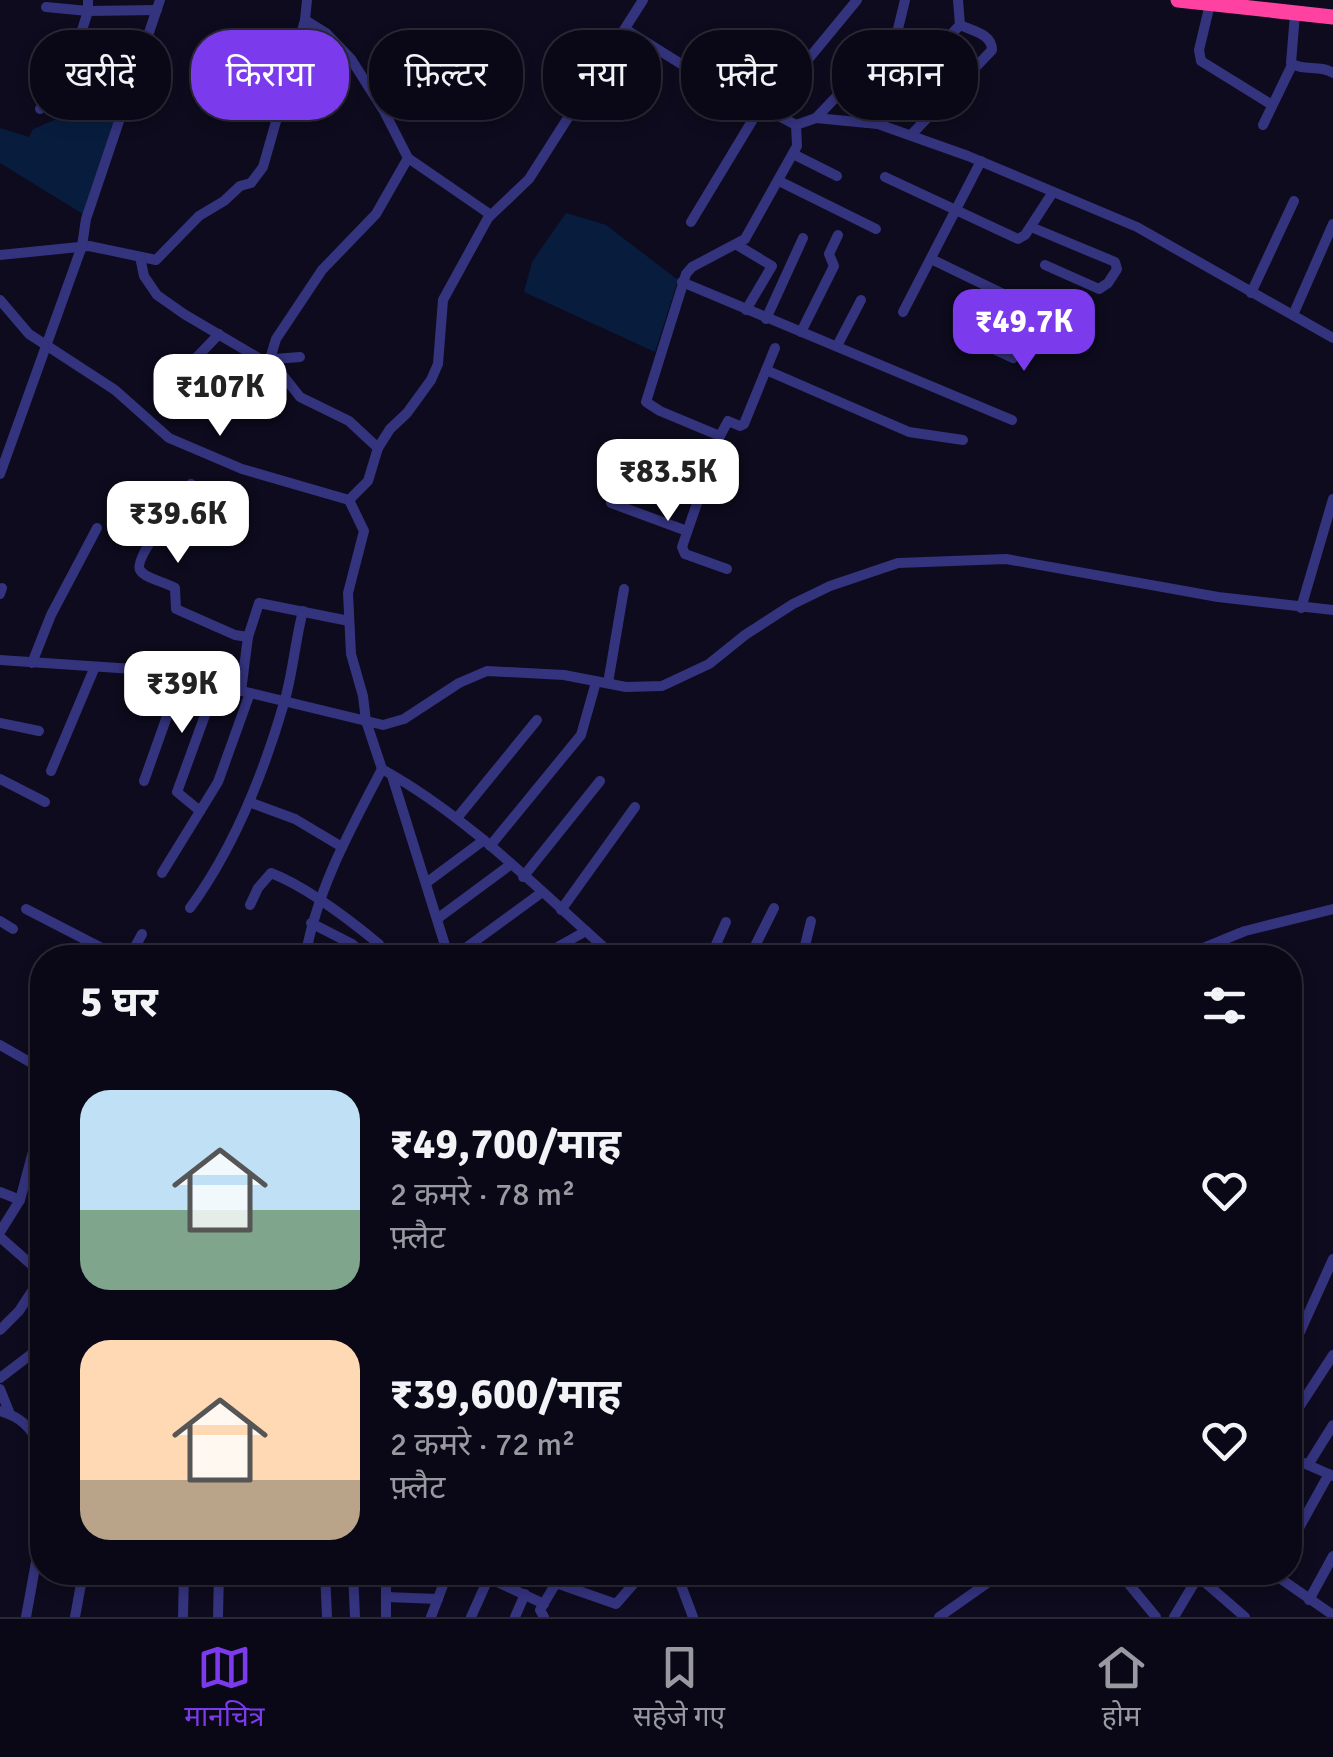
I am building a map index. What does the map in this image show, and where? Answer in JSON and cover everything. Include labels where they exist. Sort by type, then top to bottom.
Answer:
[{"type":"highway","points":[[1178,0],[1333,17]]},
{"type":"highway","points":[[1255,0],[1333,8]]},
{"type":"street","points":[[0,255],[89,246],[156,260],[199,216],[257,177],[269,148],[305,20],[307,0]]},
{"type":"street","points":[[350,500],[368,482],[378,448],[438,364],[443,300],[491,215],[529,179],[644,0]]},
{"type":"street","points":[[812,54],[857,0]]},
{"type":"street","points":[[816,118],[897,33],[905,0]]},
{"type":"street","points":[[866,123],[960,25],[958,0]]},
{"type":"street","points":[[1210,4],[1201,60],[1272,106]]},
{"type":"street","points":[[81,30],[88,5]]},
{"type":"street","points":[[0,474],[44,345],[89,246],[86,219],[158,5],[46,7]]},
{"type":"street","points":[[1263,125],[1292,65],[1295,14]]},
{"type":"street","points":[[305,20],[326,33],[351,59],[408,158],[491,215]]},
{"type":"street","points":[[911,134],[992,50],[992,42],[986,37],[960,25]]},
{"type":"street","points":[[625,29],[681,64]]},
{"type":"street","points":[[1292,65],[1324,68],[1333,73]]},
{"type":"street","points":[[787,120],[796,125],[816,118],[866,123],[911,134],[1138,227],[1333,338]]},
{"type":"street","points":[[690,222],[752,120]]},
{"type":"street","points":[[720,436],[646,402],[682,282],[692,267],[746,239],[797,146],[796,125]]},
{"type":"street","points":[[792,154],[837,176]]},
{"type":"street","points":[[270,359],[276,339],[322,270],[376,214],[408,158]]},
{"type":"street","points":[[903,312],[981,162]]},
{"type":"street","points":[[885,177],[1018,239],[1031,228],[1053,192]]},
{"type":"street","points":[[779,181],[876,229]]},
{"type":"street","points":[[1251,293],[1294,201]]},
{"type":"street","points":[[1294,315],[1333,224]]},
{"type":"street","points":[[1031,228],[1115,262],[1117,269],[1108,284],[1099,289],[1045,265]]},
{"type":"street","points":[[801,332],[834,266],[829,256],[838,235]]},
{"type":"street","points":[[766,319],[803,238]]},
{"type":"street","points":[[737,245],[786,275]]},
{"type":"street","points":[[140,256],[144,276],[157,296],[252,356],[300,357]]},
{"type":"street","points":[[930,259],[1058,322]]},
{"type":"street","points":[[746,310],[772,266]]},
{"type":"street","points":[[682,282],[1012,420]]},
{"type":"street","points":[[0,300],[29,334],[116,390],[169,438],[242,469],[350,500],[364,531],[348,594],[351,654],[364,696],[366,721],[446,945]]},
{"type":"street","points":[[837,346],[861,300]]},
{"type":"street","points":[[976,341],[1013,358],[1041,313]]},
{"type":"street","points":[[178,377],[219,334]]},
{"type":"street","points":[[726,568],[683,552],[687,531],[720,436],[728,421],[744,424],[775,348]]},
{"type":"street","points":[[270,359],[300,397],[350,421],[378,448]]},
{"type":"street","points":[[766,370],[909,432],[963,440]]},
{"type":"street","points":[[191,484],[141,554],[139,569],[142,574],[175,588],[176,608],[235,635],[248,637]]},
{"type":"street","points":[[1301,608],[1329,533],[1333,499]]},
{"type":"street","points":[[611,503],[687,531]]},
{"type":"street","points":[[32,663],[51,615],[97,528]]},
{"type":"street","points":[[0,660],[132,669],[383,725],[404,720],[460,683],[487,671],[564,675],[643,688],[662,686],[709,664],[793,604],[830,586],[898,563],[1006,560],[1218,597],[1333,610]]},
{"type":"street","points":[[426,883],[487,843],[581,736],[602,683],[624,589]]},
{"type":"street","points":[[162,873],[218,782],[245,692],[248,637],[259,603],[350,621]]},
{"type":"street","points":[[190,908],[215,872],[249,802],[285,702],[303,611]]},
{"type":"street","points":[[52,771],[94,669]]},
{"type":"street","points":[[144,781],[181,678]]},
{"type":"street","points":[[200,812],[177,792],[216,685]]},
{"type":"street","points":[[457,818],[538,720]]},
{"type":"street","points":[[0,723],[38,731]]},
{"type":"street","points":[[387,772],[457,818],[601,945]]},
{"type":"street","points":[[308,945],[319,902],[342,846],[387,772]]},
{"type":"street","points":[[0,780],[45,802]]},
{"type":"street","points":[[523,877],[600,782]]},
{"type":"street","points":[[249,802],[295,819],[342,846]]},
{"type":"street","points":[[560,910],[635,807]]},
{"type":"street","points":[[437,919],[510,865]]},
{"type":"street","points":[[250,905],[271,873],[285,878],[379,944]]},
{"type":"street","points":[[469,945],[541,893]]},
{"type":"street","points":[[756,945],[774,908]]},
{"type":"street","points":[[1210,945],[1245,931],[1333,908]]},
{"type":"street","points":[[26,909],[96,945]]},
{"type":"street","points":[[0,921],[14,929]]},
{"type":"street","points":[[805,945],[811,921]]},
{"type":"street","points":[[716,945],[726,922]]},
{"type":"street","points":[[312,924],[353,945]]},
{"type":"street","points":[[562,945],[586,932]]},
{"type":"street","points":[[136,945],[142,934]]},
{"type":"street","points":[[0,1045],[30,1062]]},
{"type":"street","points":[[30,1163],[20,1200],[0,1234],[30,1263]]},
{"type":"street","points":[[0,1192],[20,1200]]},
{"type":"street","points":[[1302,1327],[1333,1259]]},
{"type":"street","points":[[0,1330],[30,1294]]},
{"type":"street","points":[[1302,1403],[1333,1354]]},
{"type":"street","points":[[0,1378],[30,1355]]},
{"type":"street","points":[[0,1389],[5,1412],[25,1423],[30,1431]]},
{"type":"street","points":[[1308,1465],[1333,1425]]},
{"type":"street","points":[[1302,1462],[1331,1476],[1302,1524]]},
{"type":"street","points":[[1309,1600],[1333,1556]]},
{"type":"street","points":[[26,1617],[32,1585]]},
{"type":"street","points":[[75,1617],[81,1585]]},
{"type":"street","points":[[182,1617],[184,1585]]},
{"type":"street","points":[[218,1617],[219,1585]]},
{"type":"street","points":[[326,1585],[327,1617]]},
{"type":"street","points":[[353,1585],[355,1617]]},
{"type":"street","points":[[386,1585],[386,1617]]},
{"type":"street","points":[[431,1617],[443,1585]]},
{"type":"street","points":[[471,1617],[485,1585]]},
{"type":"street","points":[[507,1585],[544,1604]]},
{"type":"street","points":[[544,1617],[540,1610],[554,1585]]},
{"type":"street","points":[[565,1585],[616,1604],[633,1585]]},
{"type":"street","points":[[683,1585],[693,1617]]},
{"type":"street","points":[[938,1617],[954,1613],[987,1585]]},
{"type":"street","points":[[1130,1585],[1156,1617]]},
{"type":"street","points":[[1174,1617],[1191,1585]]},
{"type":"street","points":[[1209,1585],[1245,1617]]},
{"type":"street","points":[[1289,1585],[1333,1614]]},
{"type":"street","points":[[516,1617],[525,1594]]},
{"type":"street","points":[[386,1598],[438,1599]]},
{"type":"water","points":[[55,120],[115,120],[83,214],[0,163],[0,128],[29,137],[33,129]]},
{"type":"water","points":[[566,213],[606,225],[678,280],[655,352],[524,292],[532,262]]}]
